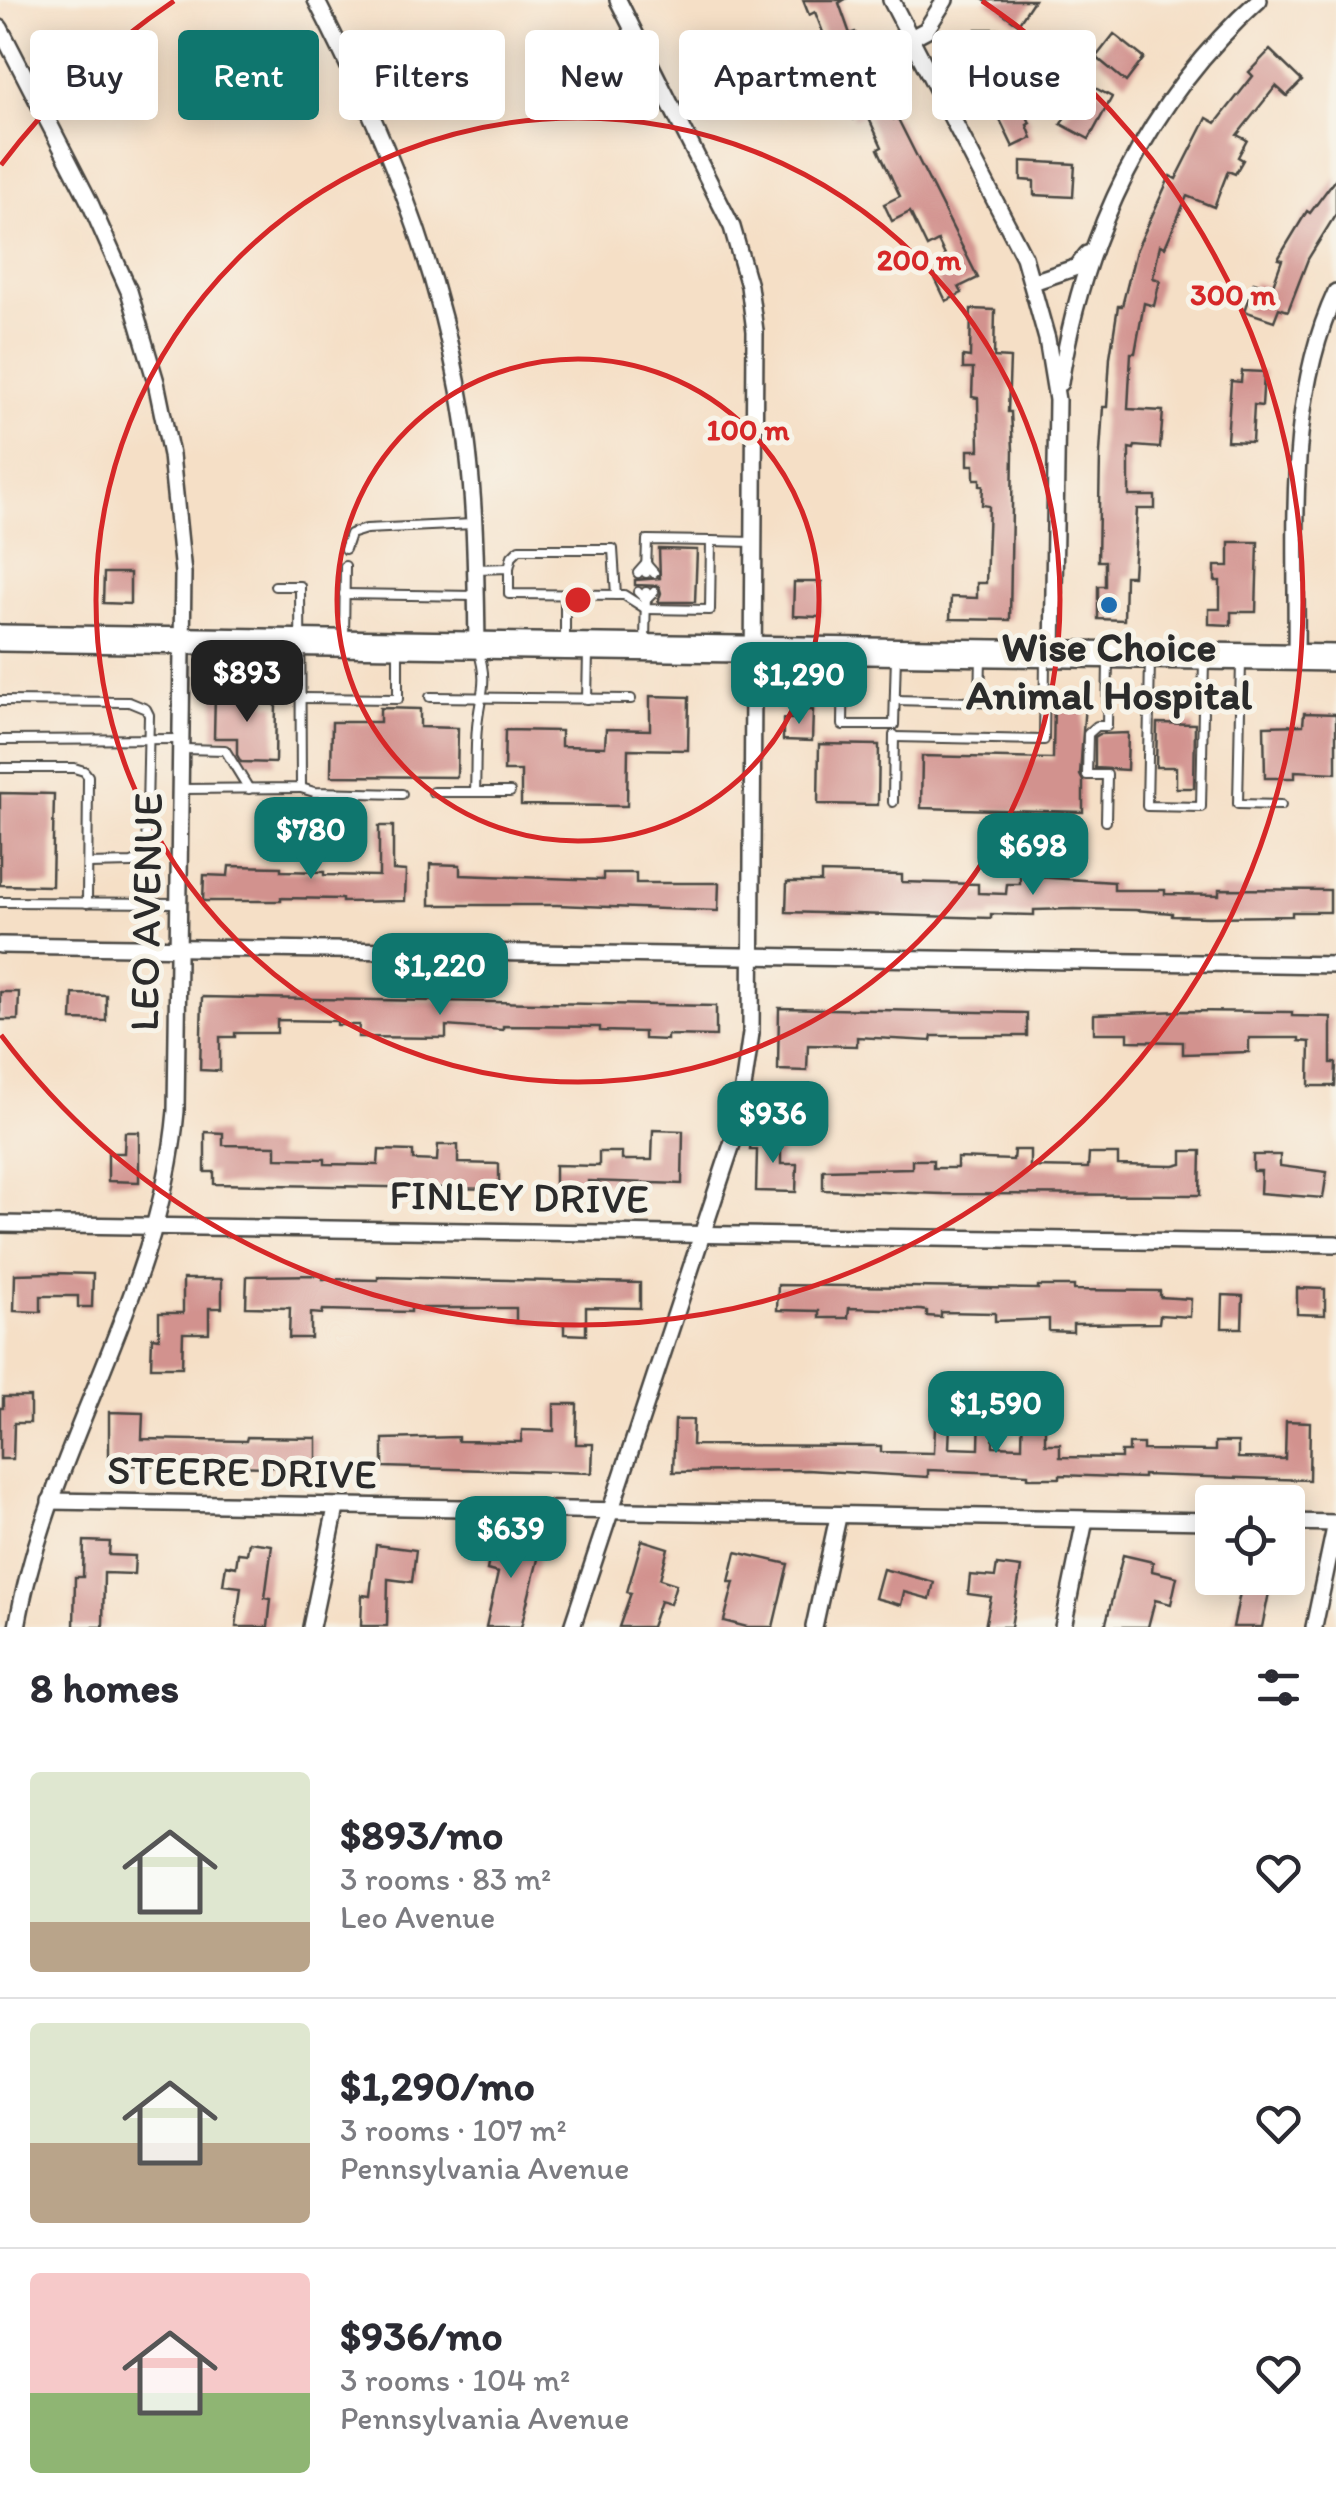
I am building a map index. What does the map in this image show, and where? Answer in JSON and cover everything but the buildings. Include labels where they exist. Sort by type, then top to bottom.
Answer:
[{"type":"main road","points":[[0,638],[1336,658]]},
{"type":"street","points":[[316,0],[388,149],[431,272],[460,391],[475,524],[477,647]]},
{"type":"street","points":[[572,1627],[742,1106],[751,1033],[756,359],[748,286],[739,246],[724,208],[618,0]]},
{"type":"street","points":[[892,0],[908,30]]},
{"type":"street","points":[[945,0],[926,30],[912,38],[1014,236],[1033,282],[1057,400]]},
{"type":"street","points":[[1049,655],[1057,400],[1070,322],[1092,247],[1138,148],[1171,98],[1201,59],[1259,0]]},
{"type":"street","name":"LEO AVENUE","points":[[0,28],[90,202],[140,321],[171,455],[180,522],[182,641],[176,1111],[172,1160],[142,1272],[50,1502],[17,1627]]},
{"type":"street","points":[[1033,282],[1076,268],[1092,247]]},
{"type":"street","points":[[1296,658],[1300,423],[1312,354],[1336,292]]},
{"type":"street","points":[[0,945],[1336,965]]},
{"type":"street","name":"FINLEY DRIVE","points":[[0,1224],[1336,1244]]},
{"type":"street","name":"STEERE DRIVE","points":[[50,1502],[1195,1521]]},
{"type":"street","points":[[312,1627],[336,1508]]},
{"type":"street","points":[[814,1627],[838,1517]]},
{"type":"street","points":[[1063,1627],[1085,1520]]},
{"type":"street","points":[[1305,1522],[1336,1523],[1314,1627]]},
{"type":"lane","points":[[342,546],[350,534],[366,529],[475,524]]},
{"type":"lane","points":[[646,571],[647,540],[754,542]]},
{"type":"lane","points":[[616,595],[614,549],[519,549],[512,556],[509,594],[565,594],[616,595],[624,595],[710,610],[711,541]]},
{"type":"lane","points":[[340,565],[345,580],[344,644]]},
{"type":"lane","points":[[476,569],[509,568]]},
{"type":"lane","points":[[275,586],[300,586],[301,788]]},
{"type":"lane","points":[[344,594],[476,596]]},
{"type":"lane","points":[[565,594],[587,699]]},
{"type":"lane","points":[[645,649],[646,597]]},
{"type":"lane","points":[[300,698],[398,699],[398,646]]},
{"type":"lane","points":[[475,792],[485,672],[477,647]]},
{"type":"lane","points":[[844,652],[843,725],[894,726]]},
{"type":"lane","points":[[893,802],[896,653]]},
{"type":"lane","points":[[980,702],[982,654]]},
{"type":"lane","points":[[894,737],[1044,740],[1049,655]]},
{"type":"lane","points":[[1106,820],[1107,775],[1088,775],[1088,734],[1097,726],[1107,726],[1108,656]]},
{"type":"lane","points":[[1150,656],[1147,806],[1201,807],[1204,656]]},
{"type":"lane","points":[[1241,657],[1238,804],[1280,805]]},
{"type":"lane","points":[[430,697],[630,699]]},
{"type":"lane","points":[[895,700],[1044,704]]},
{"type":"lane","points":[[0,701],[139,704],[149,716],[146,857],[132,863],[88,864]]},
{"type":"lane","points":[[0,740],[149,740],[225,750],[249,788]]},
{"type":"lane","points":[[0,768],[84,771],[88,776],[87,903]]},
{"type":"lane","points":[[182,789],[301,788],[314,792],[402,794]]},
{"type":"lane","points":[[434,792],[510,792]]},
{"type":"lane","points":[[0,902],[180,903]]},
{"type":"place","name":"Wise Choice Animal Hospital","points":[[1109,605]]}]
